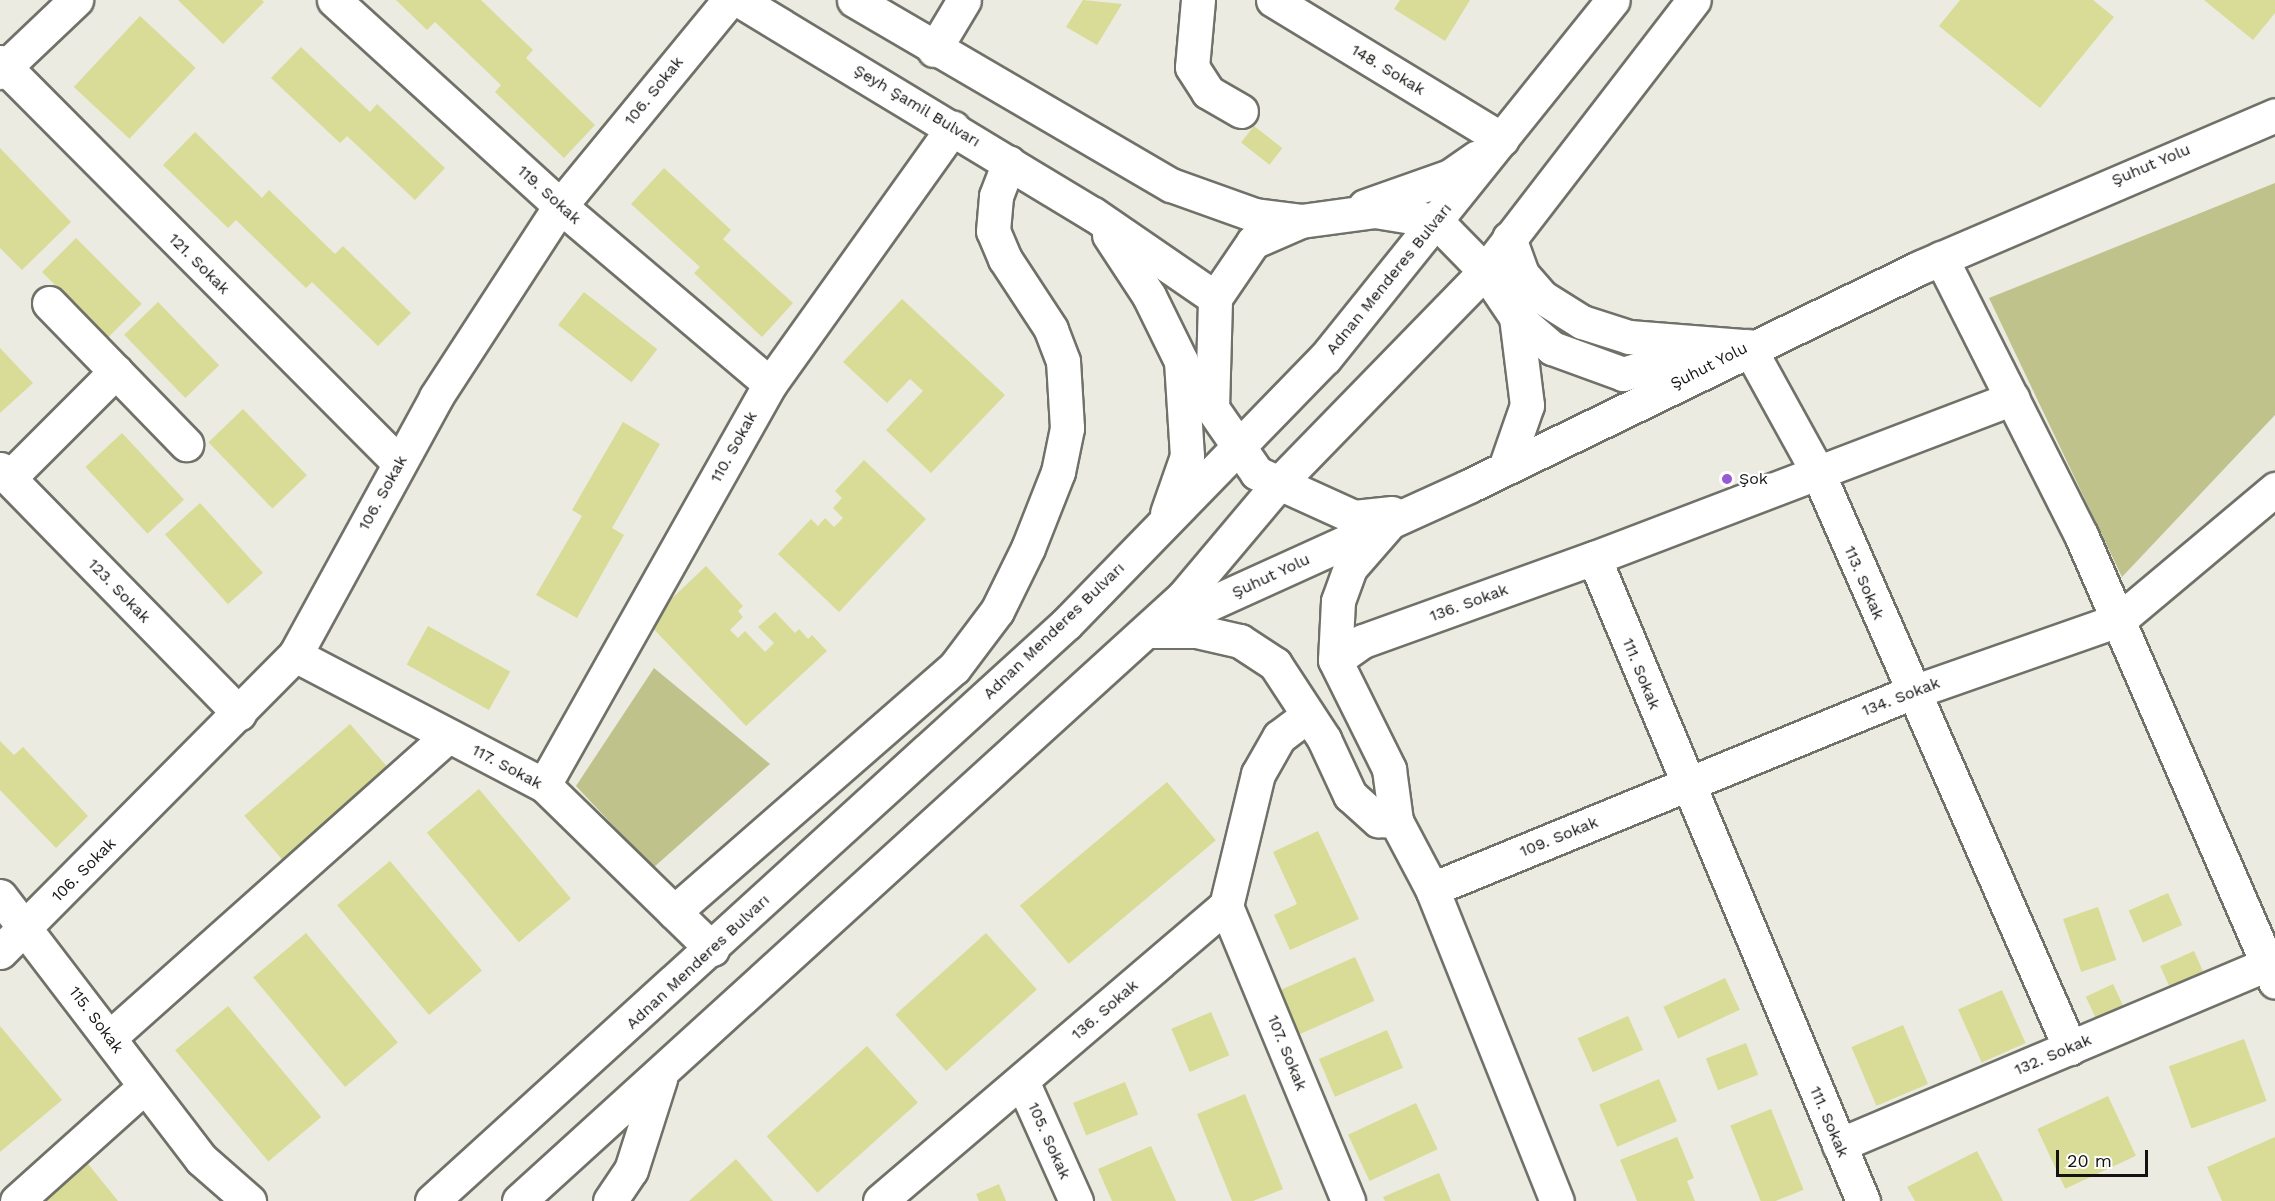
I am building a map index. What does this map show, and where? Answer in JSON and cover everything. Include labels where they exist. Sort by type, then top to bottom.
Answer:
[{"type":"street","points":[[2,67],[76,0]]},
{"type":"street","name":"119. Sokak","points":[[334,0],[560,206],[770,384]]},
{"type":"street","name":"106. Sokak","points":[[0,952],[26,929],[295,655],[435,397],[560,206],[729,0]]},
{"type":"street","name":"Şeyh Şamil Bulvarı","points":[[739,0],[953,127],[1093,214],[1215,298]]},
{"type":"street","points":[[854,0],[934,50],[1171,185],[1253,242]]},
{"type":"street","points":[[934,50],[964,0]]},
{"type":"street","points":[[1198,0],[1192,67],[1208,92],[1241,111]]},
{"type":"street","name":"148. Sokak","points":[[1274,0],[1502,139]]},
{"type":"street","name":"Adnan Menderes Bulvarı","points":[[432,1201],[712,949],[1066,624],[1325,358],[1613,0]]},
{"type":"street","points":[[519,1201],[660,1079],[826,920],[1149,631],[1280,482],[1485,271],[1694,0]]},
{"type":"street","name":"121. Sokak","points":[[2,67],[399,464]]},
{"type":"street","name":"Şuhut Yolu","points":[[1149,631],[1505,468],[1748,346],[1941,258],[2275,115]]},
{"type":"street","name":"110. Sokak","points":[[544,785],[770,384],[953,127]]},
{"type":"street","points":[[1344,213],[1450,176],[1502,139]]},
{"type":"street","points":[[674,912],[954,668],[997,611],[1028,548],[1058,472],[1067,428],[1063,362],[1051,329],[1011,270],[993,231],[996,196],[1009,162]]},
{"type":"street","points":[[1171,185],[1255,215],[1301,221]]},
{"type":"street","points":[[1403,516],[1354,517],[1257,473],[1212,408],[1215,298],[1253,242],[1301,221],[1344,213],[1374,211],[1436,221],[1485,271],[1516,317],[1552,348],[1623,374],[1713,345]]},
{"type":"street","points":[[1093,214],[1131,264],[1181,362],[1186,456],[1162,524]]},
{"type":"street","points":[[1509,238],[1522,274],[1542,297],[1582,322],[1629,337],[1748,346]]},
{"type":"street","points":[[1941,258],[2119,620],[2271,973]]},
{"type":"street","points":[[49,303],[186,444]]},
{"type":"street","points":[[1505,468],[1527,405],[1516,317]]},
{"type":"street","name":"113. Sokak","points":[[1748,346],[1818,473],[1910,693],[2070,1048]]},
{"type":"street","points":[[4,473],[116,371]]},
{"type":"street","points":[[1594,558],[2012,399]]},
{"type":"street","name":"123. Sokak","points":[[4,473],[239,713]]},
{"type":"street","points":[[2119,620],[2275,489]]},
{"type":"street","points":[[1403,516],[1350,567],[1338,601],[1333,639],[1335,660],[1389,769],[1396,821],[1432,890],[1557,1201]]},
{"type":"street","name":"136. Sokak","points":[[1347,652],[1363,641],[1594,558]]},
{"type":"street","name":"111. Sokak","points":[[1594,558],[1863,1201]]},
{"type":"street","name":"134. Sokak","points":[[1687,784],[1910,693],[2119,620]]},
{"type":"street","points":[[1149,631],[1196,631],[1240,642],[1275,664],[1308,715],[1350,795],[1378,820],[1396,821]]},
{"type":"street","name":"117. Sokak","points":[[295,655],[544,785],[712,949]]},
{"type":"street","points":[[1226,906],[1257,774],[1279,737],[1308,715]]},
{"type":"street","points":[[110,1037],[448,736]]},
{"type":"street","name":"109. Sokak","points":[[1432,890],[1687,784]]},
{"type":"street","name":"115. Sokak","points":[[0,896],[196,1152],[211,1201]]},
{"type":"street","name":"136. Sokak","points":[[880,1201],[1226,906]]},
{"type":"street","name":"107. Sokak","points":[[1226,906],[1348,1201]]},
{"type":"street","name":"132. Sokak","points":[[1839,1145],[2070,1048],[2271,973]]},
{"type":"street","points":[[610,1201],[631,1170],[660,1079]]},
{"type":"street","name":"105. Sokak","points":[[1022,1081],[1076,1201]]},
{"type":"street","points":[[17,1201],[144,1087]]},
{"type":"street","points":[[196,1152],[218,1201]]},
{"type":"street","points":[[196,1152],[249,1201]]},
{"type":"green space","points":[[2275,183],[2275,415],[2122,577],[1989,298]]},
{"type":"green space","points":[[654,668],[770,764],[653,868],[576,786]]},
{"type":"building","points":[[178,0],[262,0],[264,2],[223,44]]},
{"type":"building","points":[[396,0],[481,0],[533,50],[526,58],[595,125],[564,158],[495,92],[501,85],[435,22],[427,30]]},
{"type":"building","points":[[1083,0],[1122,4],[1097,45],[1066,27]]},
{"type":"building","points":[[1400,0],[1470,0],[1445,41],[1394,9]]},
{"type":"building","points":[[1960,0],[2093,0],[2114,17],[2040,108],[1939,26]]},
{"type":"building","points":[[2204,0],[2275,0],[2275,13],[2253,40]]},
{"type":"building","points":[[140,16],[196,68],[129,139],[74,87]]},
{"type":"building","points":[[301,47],[370,112],[377,104],[445,168],[415,200],[347,136],[340,143],[271,78]]},
{"type":"building","points":[[1254,126],[1282,148],[1269,165],[1241,143]]},
{"type":"building","points":[[195,132],[262,198],[269,190],[335,254],[343,246],[411,313],[378,346],[312,282],[306,288],[236,220],[228,228],[163,165]]},
{"type":"building","points":[[0,148],[71,222],[22,270],[0,248]]},
{"type":"building","points":[[664,168],[731,230],[723,239],[793,303],[762,337],[694,273],[700,267],[631,204]]},
{"type":"building","points":[[76,238],[142,304],[108,338],[42,272]]},
{"type":"building","points":[[584,292],[657,349],[631,382],[558,325]]},
{"type":"building","points":[[902,299],[1005,395],[931,473],[886,430],[923,391],[910,379],[887,403],[843,362]]},
{"type":"building","points":[[158,302],[219,365],[185,398],[124,335]]},
{"type":"building","points":[[0,348],[33,383],[0,413]]},
{"type":"building","points":[[243,409],[307,475],[272,509],[208,442]]},
{"type":"building","points":[[623,422],[660,444],[612,528],[624,535],[577,618],[536,595],[582,516],[572,510]]},
{"type":"building","points":[[122,433],[184,500],[147,534],[85,467]]},
{"type":"building","points":[[864,460],[926,519],[839,612],[778,554],[811,519],[818,526],[825,518],[834,527],[843,518],[833,508],[842,498],[835,491]]},
{"type":"building","points":[[200,503],[263,573],[228,604],[165,534]]},
{"type":"building","points":[[706,566],[743,606],[738,611],[743,617],[730,630],[738,638],[745,631],[765,652],[774,643],[758,627],[775,612],[795,633],[799,629],[808,639],[812,635],[827,651],[746,726],[647,622]]},
{"type":"building","points":[[428,626],[510,672],[489,710],[407,664]]},
{"type":"building","points":[[350,724],[395,776],[290,868],[244,816]]},
{"type":"building","points":[[0,741],[14,755],[23,747],[88,816],[56,848],[0,790]]},
{"type":"building","points":[[1167,782],[1216,840],[1069,964],[1020,905]]},
{"type":"building","points":[[479,789],[571,899],[519,942],[427,833]]},
{"type":"building","points":[[1318,831],[1359,919],[1290,950],[1274,915],[1297,904],[1273,852]]},
{"type":"building","points":[[390,861],[482,971],[429,1015],[337,905]]},
{"type":"building","points":[[2168,893],[2182,925],[2143,942],[2129,910]]},
{"type":"building","points":[[2098,907],[2116,960],[2081,972],[2063,919]]},
{"type":"building","points":[[306,933],[398,1043],[345,1087],[253,977]]},
{"type":"building","points":[[986,933],[1037,989],[946,1071],[895,1015]]},
{"type":"building","points":[[2194,951],[2209,984],[2175,999],[2160,966]]},
{"type":"building","points":[[1355,957],[1375,1001],[1300,1034],[1280,990]]},
{"type":"building","points":[[1725,978],[1740,1010],[1678,1038],[1663,1007]]},
{"type":"building","points":[[2113,984],[2130,1020],[2103,1033],[2086,997]]},
{"type":"building","points":[[2002,990],[2026,1043],[1982,1063],[1958,1010]]},
{"type":"building","points":[[228,1006],[321,1117],[268,1161],[175,1050]]},
{"type":"building","points":[[1211,1012],[1229,1055],[1190,1072],[1171,1029]]},
{"type":"building","points":[[1628,1016],[1643,1050],[1593,1072],[1578,1038]]},
{"type":"building","points":[[1903,1025],[1928,1084],[1876,1106],[1851,1047]]},
{"type":"building","points":[[0,1026],[62,1100],[0,1152]]},
{"type":"building","points":[[1387,1030],[1403,1068],[1335,1097],[1319,1059]]},
{"type":"building","points":[[2244,1039],[2267,1101],[2191,1128],[2169,1066]]},
{"type":"building","points":[[1746,1043],[1758,1075],[1718,1090],[1706,1058]]},
{"type":"building","points":[[867,1046],[918,1102],[818,1193],[767,1136]]},
{"type":"building","points":[[1659,1079],[1677,1121],[1617,1147],[1599,1104]]},
{"type":"building","points":[[1125,1082],[1138,1114],[1086,1135],[1073,1103]]},
{"type":"building","points":[[1245,1094],[1283,1189],[1253,1201],[1232,1201],[1197,1114]]},
{"type":"building","points":[[2108,1096],[2136,1156],[2065,1189],[2037,1129]]},
{"type":"building","points":[[1416,1103],[1438,1149],[1370,1181],[1348,1135]]},
{"type":"building","points":[[1771,1109],[1804,1190],[1776,1201],[1761,1201],[1730,1125]]},
{"type":"building","points":[[1677,1137],[1694,1178],[1687,1181],[1695,1201],[1637,1201],[1620,1160]]},
{"type":"building","points":[[2275,1137],[2275,1201],[2222,1201],[2207,1167]]},
{"type":"building","points":[[1151,1146],[1176,1201],[1112,1201],[1098,1169]]},
{"type":"building","points":[[1977,1151],[2003,1201],[1915,1201],[1907,1187]]},
{"type":"building","points":[[80,1154],[118,1201],[27,1201]]},
{"type":"building","points":[[736,1159],[773,1201],[689,1201]]},
{"type":"building","points":[[1439,1173],[1451,1201],[1385,1201],[1383,1197]]},
{"type":"building","points":[[999,1184],[1006,1201],[979,1201],[976,1194]]},
{"type":"place","name":"Şok","points":[[1727,479]]}]
